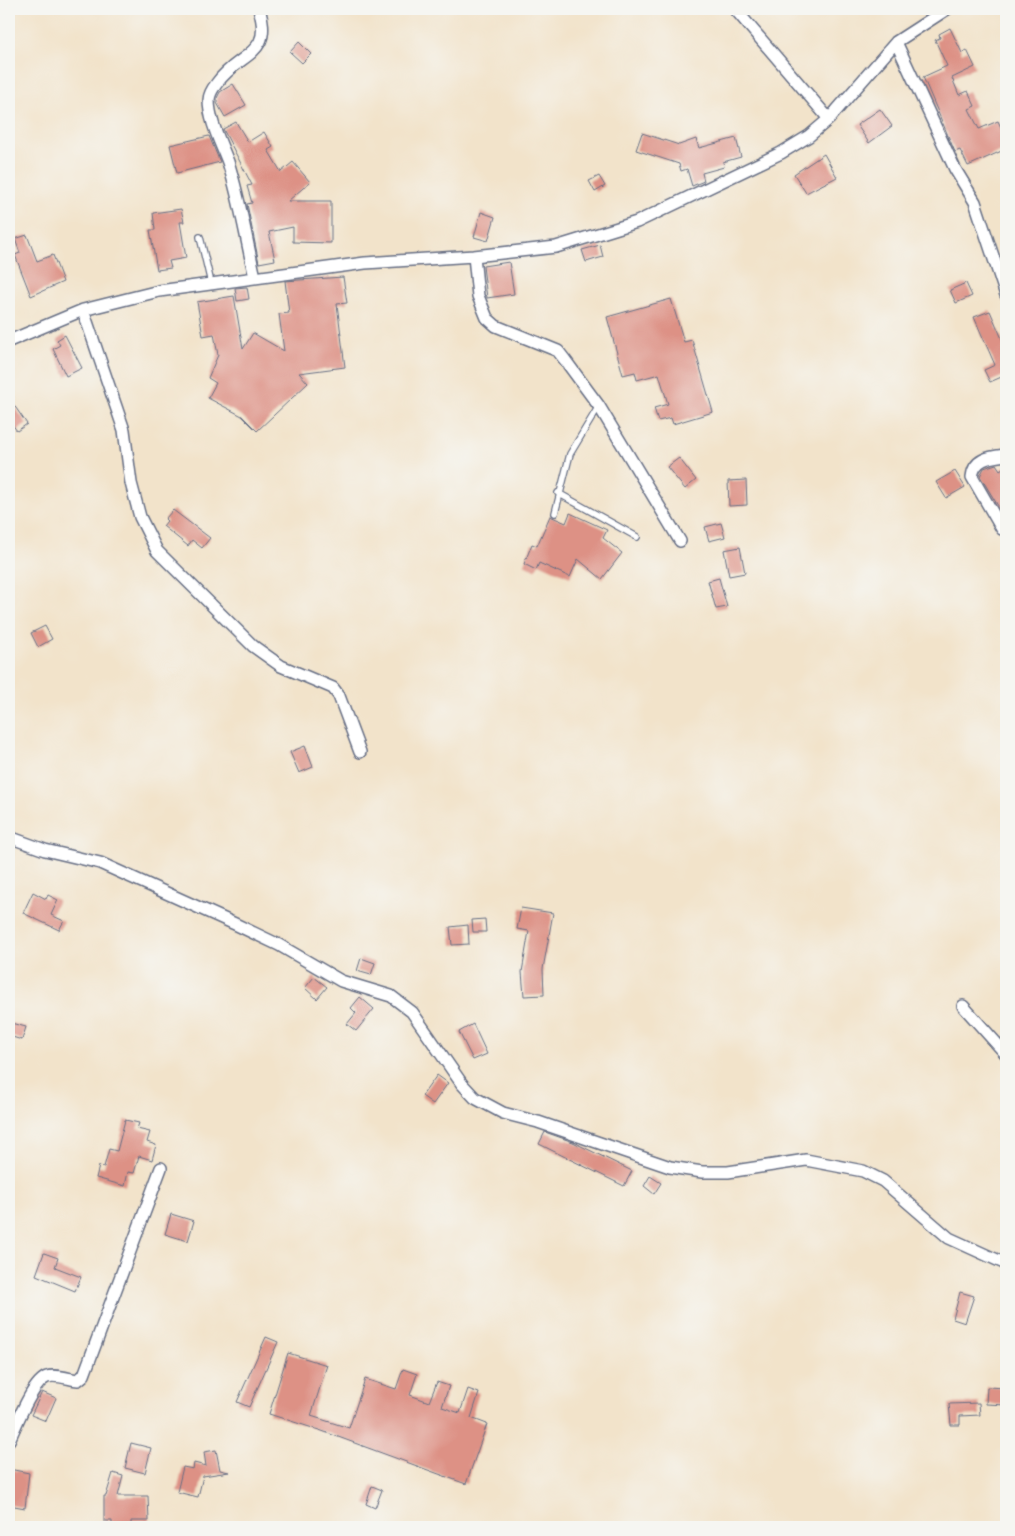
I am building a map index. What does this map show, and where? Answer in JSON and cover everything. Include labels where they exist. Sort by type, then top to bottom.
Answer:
[{"type":"street","points":[[255,277],[228,164],[210,112],[209,98],[212,89],[226,71],[256,48],[262,38],[264,28],[259,9]]},
{"type":"street","points":[[735,9],[829,120]]},
{"type":"street","points":[[9,340],[83,310],[159,291],[365,263],[474,256],[556,247],[637,222],[782,153],[809,136],[829,120],[896,42],[947,9]]},
{"type":"street","points":[[896,42],[955,169],[975,202],[1006,295]]},
{"type":"street","points":[[474,256],[478,296],[487,318],[496,326],[558,351],[599,406],[680,540]]},
{"type":"street","points":[[83,310],[124,430],[131,483],[140,517],[157,551],[253,646],[281,666],[332,688],[339,696],[360,752]]},
{"type":"street","points":[[1002,530],[972,477],[973,469],[979,462],[1006,455]]},
{"type":"street","points":[[9,837],[45,850],[100,863],[279,945],[341,981],[391,996],[412,1012],[462,1084],[475,1098],[503,1113],[538,1122],[670,1167],[702,1172],[728,1172],[806,1160],[863,1171],[883,1181],[950,1238],[1006,1264]]},
{"type":"street","points":[[963,1006],[1006,1054]]},
{"type":"street","points":[[9,1440],[27,1401],[43,1379],[50,1376],[78,1380],[84,1375],[161,1168]]},
{"type":"lane","points":[[200,237],[211,283]]},
{"type":"lane","points":[[555,513],[558,494],[570,454],[599,406]]},
{"type":"lane","points":[[558,494],[637,537]]},
{"type":"building","points":[[950,28],[962,53],[967,50],[975,67],[952,78],[959,95],[968,91],[975,106],[969,109],[979,129],[998,121],[1006,138],[1006,149],[968,166],[960,150],[955,152],[923,77],[947,66],[935,40],[940,38],[939,34]]},
{"type":"building","points":[[299,42],[311,54],[302,63],[290,52]]},
{"type":"building","points":[[233,84],[246,105],[225,117],[217,103],[217,98],[220,92]]},
{"type":"building","points":[[880,109],[892,126],[869,143],[857,125]]},
{"type":"building","points":[[236,122],[248,142],[264,132],[273,147],[268,150],[281,172],[293,162],[310,182],[288,201],[331,201],[331,243],[293,242],[293,227],[269,232],[275,260],[259,263],[247,204],[252,203],[247,186],[252,185],[223,129]]},
{"type":"building","points":[[642,133],[679,145],[696,139],[699,148],[736,138],[741,157],[723,162],[724,167],[702,173],[704,181],[692,186],[687,169],[681,171],[679,164],[636,150]]},
{"type":"building","points":[[209,136],[220,162],[177,173],[170,145]]},
{"type":"building","points":[[824,154],[837,177],[806,193],[794,174]]},
{"type":"building","points":[[599,176],[605,186],[595,192],[589,181]]},
{"type":"building","points":[[181,209],[184,222],[180,222],[186,258],[169,261],[171,268],[157,270],[150,230],[155,230],[153,213]]},
{"type":"building","points":[[481,212],[495,217],[488,241],[474,237]]},
{"type":"building","points":[[27,235],[37,261],[53,255],[63,282],[31,296],[15,255],[20,253],[15,239]]},
{"type":"building","points":[[600,245],[603,257],[586,262],[582,250]]},
{"type":"building","points":[[509,262],[514,294],[487,298],[483,266]]},
{"type":"building","points":[[343,277],[347,303],[337,304],[345,367],[299,373],[308,383],[257,431],[242,416],[208,398],[216,383],[208,378],[218,355],[214,334],[203,336],[197,302],[234,296],[243,349],[253,333],[284,351],[279,314],[289,313],[285,281]]},
{"type":"building","points":[[966,283],[972,296],[956,303],[950,290]]},
{"type":"building","points":[[247,287],[249,299],[237,301],[235,288]]},
{"type":"building","points":[[671,299],[684,342],[692,340],[713,412],[673,424],[671,418],[658,421],[654,408],[668,404],[659,374],[637,380],[635,372],[623,375],[607,317]]},
{"type":"building","points":[[990,311],[1006,348],[1006,375],[990,382],[984,370],[995,365],[974,317]]},
{"type":"building","points":[[65,335],[82,368],[66,376],[53,349],[60,345],[57,340]]},
{"type":"building","points":[[9,398],[27,424],[17,431],[9,420]]},
{"type":"building","points":[[679,458],[696,480],[685,489],[667,467]]},
{"type":"building","points":[[996,464],[1000,470],[1006,466],[1006,519],[980,476],[984,468]]},
{"type":"building","points":[[955,471],[965,487],[946,498],[936,482]]},
{"type":"building","points":[[746,480],[747,505],[729,506],[728,481]]},
{"type":"building","points":[[173,510],[210,538],[202,548],[192,540],[188,546],[163,526],[167,521],[165,519]]},
{"type":"building","points":[[570,513],[607,530],[603,538],[622,553],[602,579],[578,559],[570,577],[539,563],[536,570],[524,564],[532,544],[537,546],[550,516],[566,523]]},
{"type":"building","points":[[721,523],[725,537],[709,541],[705,527]]},
{"type":"building","points":[[740,547],[745,573],[729,576],[724,550]]},
{"type":"building","points":[[719,578],[727,607],[716,609],[708,581]]},
{"type":"building","points":[[45,626],[52,639],[38,647],[31,633]]},
{"type":"building","points":[[305,746],[313,767],[299,773],[290,752]]},
{"type":"building","points":[[33,892],[46,899],[48,895],[58,900],[51,915],[64,921],[59,930],[23,913]]},
{"type":"building","points":[[521,908],[553,913],[543,969],[544,995],[524,996],[522,972],[529,931],[517,929]]},
{"type":"building","points":[[485,919],[486,932],[473,932],[472,920]]},
{"type":"building","points":[[468,925],[469,944],[452,945],[450,927]]},
{"type":"building","points":[[361,958],[375,963],[371,975],[357,971]]},
{"type":"building","points":[[314,977],[327,987],[317,999],[305,988]]},
{"type":"building","points":[[360,997],[374,1009],[356,1031],[347,1024],[356,1013],[351,1008]]},
{"type":"building","points":[[11,1023],[26,1027],[22,1040],[9,1036]]},
{"type":"building","points":[[473,1024],[487,1054],[473,1060],[459,1032]]},
{"type":"building","points":[[437,1075],[448,1083],[433,1104],[422,1096]]},
{"type":"building","points":[[125,1120],[139,1123],[137,1129],[150,1132],[147,1142],[156,1145],[152,1160],[139,1156],[134,1173],[128,1172],[125,1186],[96,1178],[99,1166],[104,1167],[109,1149],[117,1151]]},
{"type":"building","points":[[545,1132],[573,1142],[632,1171],[624,1186],[539,1144]]},
{"type":"building","points":[[650,1176],[661,1183],[654,1194],[644,1186]]},
{"type":"building","points":[[171,1214],[194,1221],[188,1241],[165,1234]]},
{"type":"building","points":[[44,1253],[58,1258],[55,1267],[81,1277],[75,1291],[36,1275]]},
{"type":"building","points":[[960,1292],[974,1296],[965,1323],[953,1319]]},
{"type":"building","points":[[266,1337],[278,1342],[249,1407],[237,1402]]},
{"type":"building","points":[[288,1353],[327,1365],[311,1416],[349,1428],[365,1379],[396,1389],[403,1369],[417,1374],[410,1395],[429,1402],[437,1382],[449,1386],[442,1407],[460,1413],[468,1389],[479,1393],[471,1418],[487,1424],[466,1484],[322,1431],[269,1414]]},
{"type":"building","points":[[987,1387],[1006,1388],[1006,1405],[986,1404]]},
{"type":"building","points":[[42,1392],[56,1398],[46,1421],[31,1415]]},
{"type":"building","points":[[979,1403],[980,1415],[960,1416],[960,1425],[951,1425],[949,1404]]},
{"type":"building","points":[[131,1443],[151,1448],[145,1473],[125,1468]]},
{"type":"building","points":[[216,1450],[220,1470],[229,1472],[203,1476],[198,1497],[177,1492],[183,1467],[193,1469],[194,1463],[206,1466],[204,1452]]},
{"type":"building","points":[[9,1469],[29,1473],[25,1508],[9,1505]]},
{"type":"building","points":[[113,1473],[123,1476],[118,1496],[148,1496],[149,1521],[131,1521],[131,1527],[112,1527],[112,1521],[104,1521],[104,1496],[106,1496]]},
{"type":"building","points":[[372,1486],[382,1490],[375,1508],[366,1504]]}]
